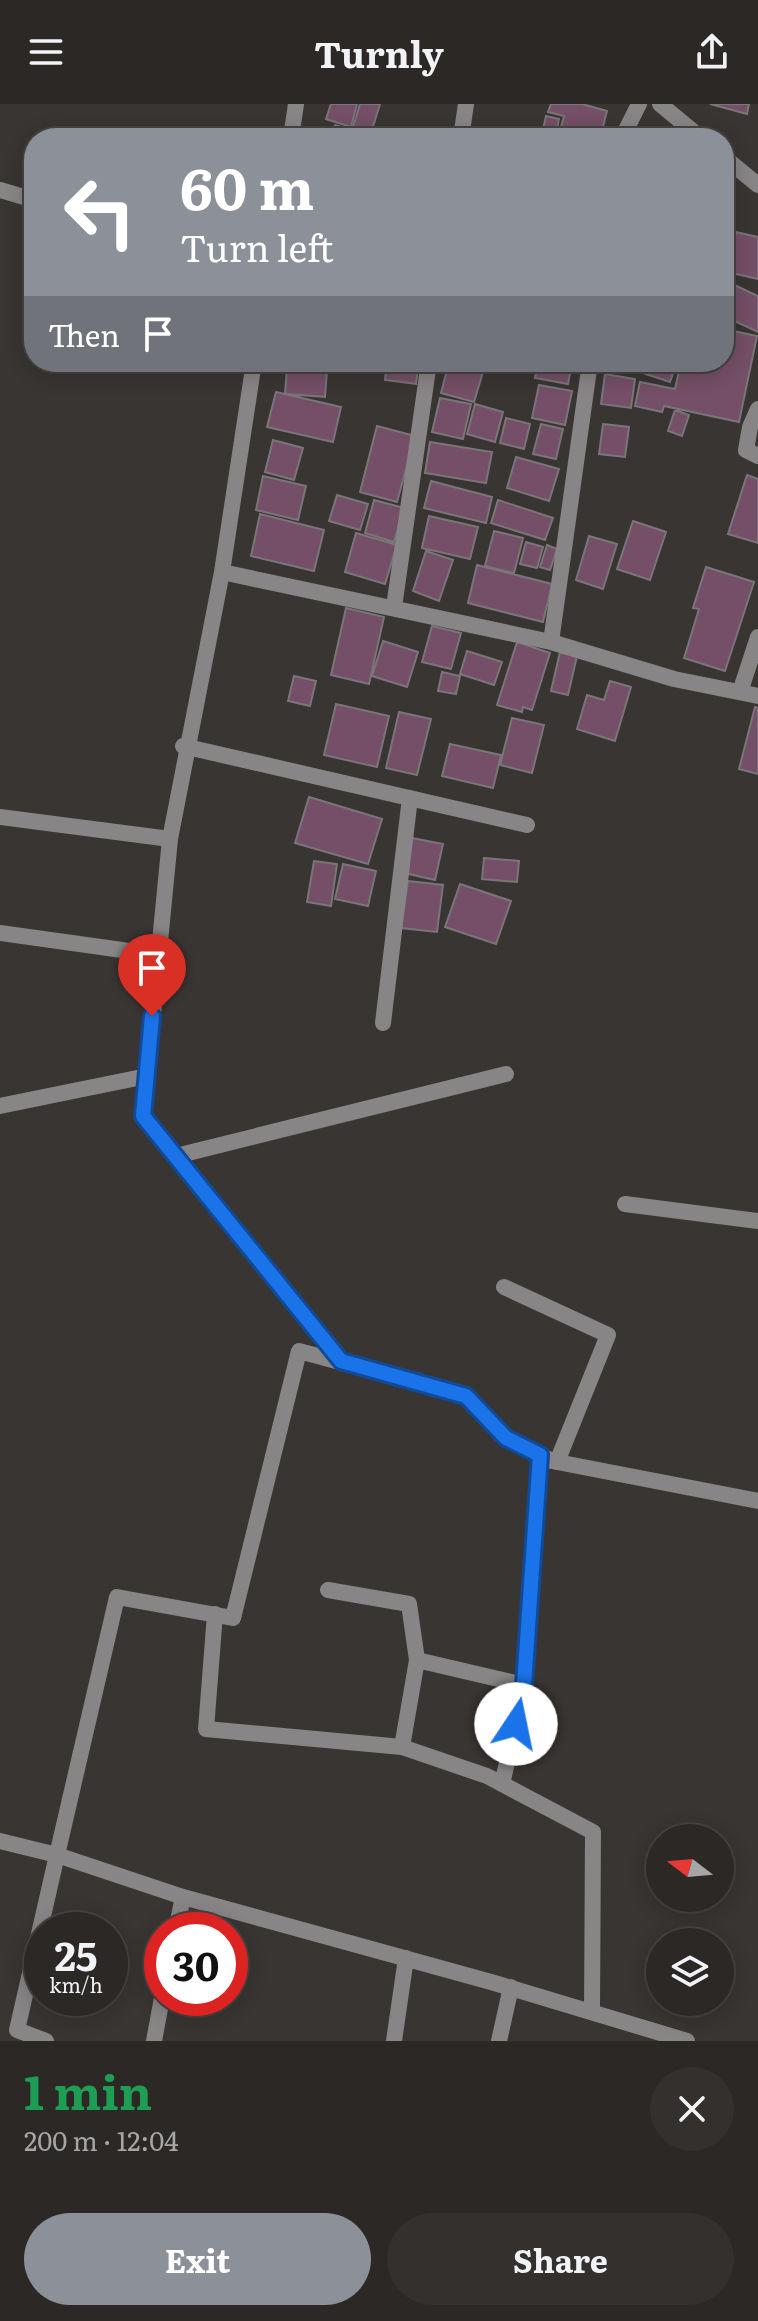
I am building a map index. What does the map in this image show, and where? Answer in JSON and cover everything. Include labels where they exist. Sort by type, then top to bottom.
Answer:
[{"type":"street","points":[[292,128],[296,104]]},
{"type":"street","points":[[462,128],[466,104]]},
{"type":"street","points":[[627,128],[639,104]]},
{"type":"street","points":[[660,104],[689,128]]},
{"type":"street","points":[[734,165],[758,185]]},
{"type":"street","points":[[0,190],[24,197]]},
{"type":"street","points":[[252,372],[222,572],[185,746],[170,839],[143,1116],[341,1361]]},
{"type":"street","points":[[394,607],[428,372]]},
{"type":"street","points":[[551,642],[589,372]]},
{"type":"street","points":[[758,409],[750,427],[746,450],[758,456]]},
{"type":"street","points":[[222,572],[551,642],[674,679],[758,696]]},
{"type":"street","points":[[740,692],[758,637]]},
{"type":"street","points":[[185,746],[527,825]]},
{"type":"street","points":[[383,1023],[410,798]]},
{"type":"street","points":[[0,817],[170,839]]},
{"type":"street","points":[[0,933],[158,955]]},
{"type":"street","points":[[176,1156],[506,1074]]},
{"type":"street","points":[[0,1106],[147,1076]]},
{"type":"street","points":[[625,1204],[758,1221]]},
{"type":"street","points":[[504,1287],[608,1335],[557,1462]]},
{"type":"street","points":[[46,2041],[17,2030],[117,1597],[233,1618],[299,1351],[466,1396],[506,1438],[557,1462],[758,1501]]},
{"type":"street","points":[[502,1784],[524,1685],[540,1455]]},
{"type":"street","points":[[328,1590],[409,1604],[417,1660],[402,1747]]},
{"type":"street","points":[[215,1614],[206,1729],[402,1747],[502,1784],[593,1832],[592,2012]]},
{"type":"street","points":[[417,1660],[524,1685]]},
{"type":"street","points":[[0,1841],[57,1855],[183,1897],[511,1987],[687,2041]]},
{"type":"street","points":[[180,1912],[183,1897]]},
{"type":"street","points":[[394,2041],[406,1958]]},
{"type":"street","points":[[499,2041],[511,1987]]},
{"type":"street","points":[[154,2041],[159,2016]]},
{"type":"building","points":[[331,104],[357,104],[351,127],[326,119]]},
{"type":"building","points":[[360,104],[380,104],[373,128],[353,127]]},
{"type":"building","points":[[551,104],[582,104],[607,111],[603,128],[561,128],[564,116],[548,112]]},
{"type":"building","points":[[710,104],[749,104],[747,114]]},
{"type":"building","points":[[546,116],[559,119],[557,128],[543,128]]},
{"type":"building","points":[[736,232],[758,237],[758,279],[734,274]]},
{"type":"building","points":[[734,285],[758,296],[758,332],[734,321]]},
{"type":"building","points":[[734,331],[757,336],[739,422],[664,406],[662,412],[635,406],[640,382],[675,389],[679,372],[734,372]]},
{"type":"building","points":[[287,372],[327,372],[325,397],[285,394]]},
{"type":"building","points":[[386,372],[418,372],[416,384],[385,380]]},
{"type":"building","points":[[446,372],[483,372],[474,402],[441,393]]},
{"type":"building","points":[[536,372],[570,372],[568,384],[535,378]]},
{"type":"building","points":[[640,372],[674,372],[670,382]]},
{"type":"building","points":[[605,374],[635,379],[631,408],[601,404]]},
{"type":"building","points":[[539,385],[572,391],[565,425],[532,418]]},
{"type":"building","points":[[276,392],[341,407],[333,442],[267,427]]},
{"type":"building","points":[[440,398],[471,404],[463,439],[432,432]]},
{"type":"building","points":[[475,404],[503,412],[495,442],[467,434]]},
{"type":"building","points":[[675,410],[689,415],[682,436],[668,431]]},
{"type":"building","points":[[506,418],[530,424],[524,449],[500,443]]},
{"type":"building","points":[[541,424],[563,429],[556,459],[533,454]]},
{"type":"building","points":[[603,424],[629,427],[625,457],[599,454]]},
{"type":"building","points":[[377,426],[415,436],[397,502],[360,492]]},
{"type":"building","points":[[273,440],[303,448],[294,480],[265,472]]},
{"type":"building","points":[[430,442],[492,452],[486,483],[425,473]]},
{"type":"building","points":[[516,457],[559,469],[549,501],[507,488]]},
{"type":"building","points":[[747,475],[758,479],[758,543],[728,534]]},
{"type":"building","points":[[263,476],[306,486],[298,520],[256,510]]},
{"type":"building","points":[[431,481],[492,497],[486,523],[424,508]]},
{"type":"building","points":[[337,495],[368,504],[360,530],[329,521]]},
{"type":"building","points":[[374,500],[404,508],[394,542],[365,533]]},
{"type":"building","points":[[498,500],[553,518],[545,540],[491,523]]},
{"type":"building","points":[[260,514],[324,530],[314,571],[251,556]]},
{"type":"building","points":[[429,516],[478,527],[470,559],[422,548]]},
{"type":"building","points":[[633,521],[666,532],[650,580],[617,569]]},
{"type":"building","points":[[494,531],[523,538],[514,573],[485,566]]},
{"type":"building","points":[[356,533],[397,545],[385,584],[345,572]]},
{"type":"building","points":[[589,536],[617,544],[603,589],[576,580]]},
{"type":"building","points":[[526,542],[543,547],[537,568],[520,564]]},
{"type":"building","points":[[547,545],[557,549],[550,570],[540,567]]},
{"type":"building","points":[[426,551],[453,560],[439,601],[413,591]]},
{"type":"building","points":[[477,565],[552,584],[543,622],[468,603]]},
{"type":"building","points":[[706,567],[754,582],[725,671],[684,658],[699,609],[693,608]]},
{"type":"building","points":[[346,608],[384,617],[369,684],[331,675]]},
{"type":"building","points":[[432,626],[461,633],[451,669],[422,662]]},
{"type":"building","points":[[383,641],[418,652],[407,687],[372,676]]},
{"type":"building","points":[[517,642],[550,653],[532,710],[523,707],[522,712],[497,705]]},
{"type":"building","points":[[467,651],[502,662],[494,685],[460,674]]},
{"type":"building","points":[[560,652],[577,656],[568,695],[551,691]]},
{"type":"building","points":[[442,672],[460,676],[456,694],[438,691]]},
{"type":"building","points":[[294,676],[316,681],[310,706],[288,701]]},
{"type":"building","points":[[610,681],[631,687],[615,741],[577,729],[587,695],[604,700]]},
{"type":"building","points":[[336,704],[389,716],[377,767],[324,755]]},
{"type":"building","points":[[755,707],[758,708],[758,774],[739,769]]},
{"type":"building","points":[[399,712],[431,719],[417,775],[386,768]]},
{"type":"building","points":[[512,718],[544,725],[532,773],[500,765]]},
{"type":"building","points":[[450,744],[501,755],[493,788],[442,776]]},
{"type":"building","points":[[309,797],[382,819],[368,864],[295,843]]},
{"type":"building","points":[[412,838],[443,844],[435,880],[404,873]]},
{"type":"building","points":[[484,858],[519,861],[517,882],[482,879]]},
{"type":"building","points":[[314,861],[337,864],[331,906],[307,902]]},
{"type":"building","points":[[343,864],[376,871],[368,906],[335,899]]},
{"type":"building","points":[[408,881],[443,885],[437,932],[401,928]]},
{"type":"building","points":[[460,884],[511,901],[496,944],[445,927]]},
{"type":"route","points":[[152,1016],[143,1116],[341,1361],[466,1396],[506,1438],[540,1455],[524,1685],[516,1724]]}]
